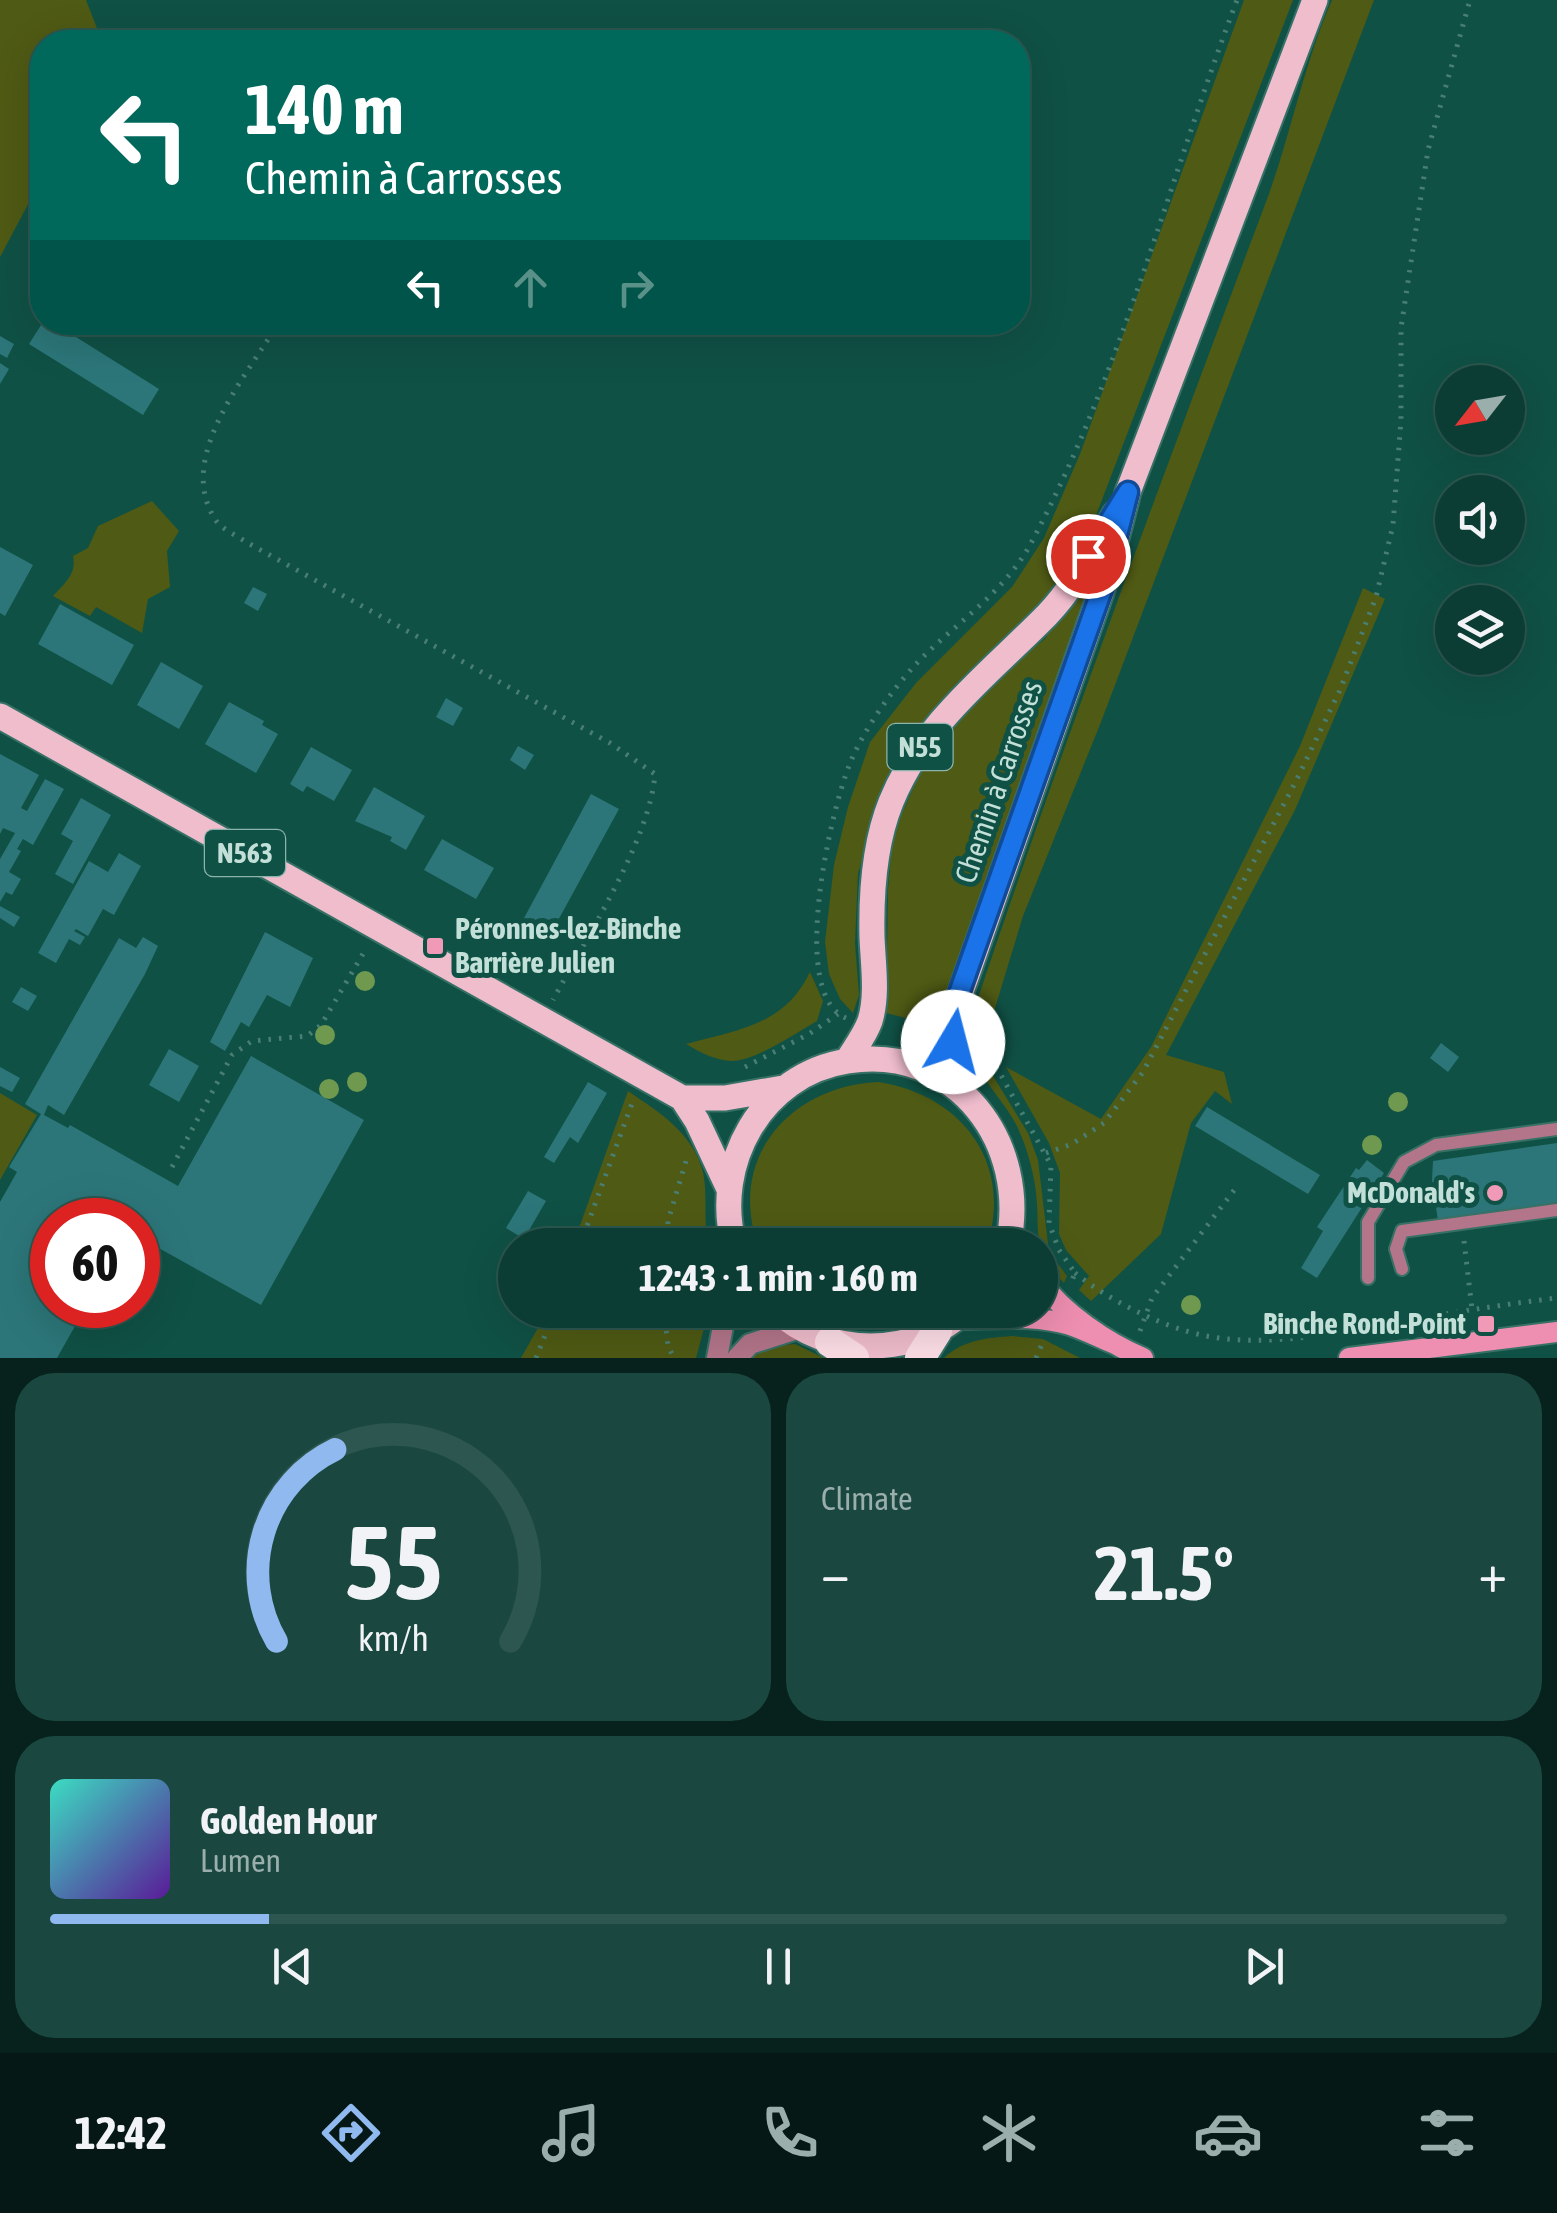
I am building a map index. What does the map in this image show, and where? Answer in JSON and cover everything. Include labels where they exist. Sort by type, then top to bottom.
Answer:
[{"type":"highway","points":[[920,1358],[946,1328]]},
{"type":"main road","name":"Chemin à Carrosses","points":[[964,1095],[953,1042],[956,1002],[1106,578],[1128,492],[1315,0]]},
{"type":"main road","name":"Chemin à Carrosses","points":[[847,1061],[871,1018],[876,851],[890,804],[910,760],[940,720],[1049,613],[1074,581],[1128,492]]},
{"type":"main road","name":"N563","points":[[0,716],[682,1098],[725,1098],[788,1087]]},
{"type":"main road","name":"N55","points":[[730,1228],[728,1186],[736,1154],[753,1121],[788,1087],[818,1070],[847,1061],[879,1060],[930,1072],[964,1095],[986,1118],[1011,1173],[1014,1228]]},
{"type":"main road","points":[[682,1098],[728,1186]]},
{"type":"main road","points":[[1058,1302],[1115,1344]]},
{"type":"main road","points":[[1058,1323],[1140,1356]]},
{"type":"main road","points":[[800,1328],[842,1350],[903,1344],[936,1328]]},
{"type":"main road","points":[[1348,1358],[1557,1332]]},
{"type":"street","points":[[716,1358],[722,1328]]},
{"type":"street","points":[[737,1358],[750,1344],[800,1328]]},
{"type":"lane","points":[[1368,1278],[1368,1222],[1404,1162],[1436,1145],[1557,1129]]},
{"type":"lane","points":[[1402,1270],[1396,1249],[1402,1230],[1557,1210]]},
{"type":"path","points":[[725,1098],[727,1079],[838,1014],[820,974],[814,934],[830,830],[849,765],[872,724],[914,666],[980,608],[1027,549],[1083,433],[1238,0]]},
{"type":"path","points":[[1045,1153],[1072,1144],[1104,1122],[1143,1072],[1304,766],[1340,690],[1376,597],[1392,525],[1400,420],[1401,328],[1428,150],[1470,0]]},
{"type":"path","points":[[271,335],[209,438],[201,471],[202,492],[216,522],[610,742],[656,774],[653,802],[636,844],[542,1020]]},
{"type":"path","points":[[172,1167],[232,1055],[252,1041],[308,1036],[321,1024],[378,928]]},
{"type":"path","points":[[586,1228],[642,1076]]},
{"type":"path","points":[[1140,1356],[1145,1314],[1162,1284],[1235,1189]]},
{"type":"path","points":[[1462,1224],[1477,1342]]},
{"type":"path","points":[[1075,1273],[1145,1314],[1204,1336],[1243,1340],[1350,1331],[1557,1298]]},
{"type":"path","points":[[536,1358],[547,1328]]},
{"type":"path","points":[[666,1328],[674,1358]]},
{"type":"green space","points":[[0,0],[86,0],[98,30],[30,30],[30,201],[0,257]]},
{"type":"green space","points":[[1244,0],[1293,0],[1095,518],[1061,580],[955,685],[910,738],[878,801],[858,874],[855,943],[859,995],[853,1013],[840,999],[829,974],[825,942],[834,865],[870,742],[916,683],[1012,587],[1044,538],[1080,454]]},
{"type":"green space","points":[[1332,0],[1374,0],[1101,722],[1023,916],[985,1041],[973,1036],[977,1001],[1118,600],[1266,202]]},
{"type":"green space","points":[[152,501],[179,531],[167,551],[170,587],[148,599],[142,633],[96,607],[90,616],[53,596],[71,573],[73,556],[88,548],[98,526]]},
{"type":"green space","points":[[1086,574],[1097,580],[944,1003],[941,1027],[886,1013],[893,834],[933,744],[976,692],[1045,639]]},
{"type":"green space","points":[[1363,588],[1385,599],[1295,810],[1166,1055],[1224,1072],[1232,1104],[1215,1091],[1191,1123],[1161,1234],[1091,1301],[1079,1290],[1089,1276],[1066,1250],[1059,1234],[1060,1173],[1049,1143],[1006,1067],[1101,1119],[1151,1047],[1300,746]]},
{"type":"green space","points":[[810,972],[823,1001],[817,1021],[787,1039],[751,1057],[731,1061],[686,1044],[758,1023],[787,1004]]},
{"type":"green space","points":[[974,1053],[979,1053],[1028,1133],[1038,1160],[1046,1228],[1038,1228],[1035,1185],[1023,1139]]},
{"type":"green space","points":[[878,1082],[907,1089],[956,1117],[986,1160],[993,1186],[990,1228],[754,1228],[751,1183],[759,1156],[774,1132],[794,1112],[818,1097]]},
{"type":"green space","points":[[628,1091],[673,1125],[698,1158],[703,1172],[706,1228],[579,1228]]},
{"type":"green space","points":[[0,1093],[37,1115],[0,1180]]},
{"type":"green space","points":[[1058,1264],[1067,1276],[1064,1283],[1058,1276]]},
{"type":"green space","points":[[538,1328],[704,1328],[696,1358],[521,1358]]},
{"type":"green space","points":[[1012,1336],[1043,1339],[1080,1358],[944,1358],[967,1344]]},
{"type":"green space","points":[[795,1344],[824,1358],[750,1358],[771,1346]]},
{"type":"building","points":[[35,335],[73,335],[159,389],[143,415],[29,344]]},
{"type":"building","points":[[0,336],[14,344],[7,358],[0,354]]},
{"type":"building","points":[[0,363],[9,369],[0,384]]},
{"type":"building","points":[[0,547],[33,565],[5,616],[0,613]]},
{"type":"building","points":[[253,587],[267,594],[258,611],[244,603]]},
{"type":"building","points":[[60,604],[134,645],[112,685],[38,644]]},
{"type":"building","points":[[161,662],[203,686],[179,729],[137,705]]},
{"type":"building","points":[[446,698],[463,708],[453,726],[436,717]]},
{"type":"building","points":[[229,702],[264,721],[262,725],[278,734],[256,773],[205,744]]},
{"type":"building","points":[[518,746],[534,755],[525,770],[510,760]]},
{"type":"building","points":[[311,747],[352,770],[334,801],[307,786],[303,792],[290,784]]},
{"type":"building","points":[[0,754],[39,775],[21,808],[27,811],[45,779],[64,789],[33,845],[23,839],[17,849],[21,851],[9,872],[21,879],[12,895],[6,892],[0,902],[0,859],[15,833],[3,828],[0,834]]},
{"type":"building","points":[[374,787],[425,816],[406,850],[390,841],[392,837],[355,821]]},
{"type":"building","points":[[591,794],[619,809],[550,935],[523,920]]},
{"type":"building","points":[[81,798],[111,815],[73,884],[55,874],[73,841],[61,834]]},
{"type":"building","points":[[442,839],[494,868],[476,899],[424,870]]},
{"type":"building","points":[[119,853],[141,866],[114,915],[103,909],[88,936],[76,929],[85,937],[80,945],[69,939],[56,963],[38,953],[89,861],[108,872]]},
{"type":"building","points":[[0,906],[20,917],[14,927],[0,918]]},
{"type":"building","points":[[265,932],[313,958],[290,1007],[267,995],[249,1027],[241,1022],[225,1051],[210,1042]]},
{"type":"building","points":[[143,937],[158,946],[64,1115],[48,1105],[44,1115],[68,1128],[70,1125],[178,1186],[251,1056],[364,1120],[261,1305],[160,1249],[160,1198],[30,1198],[30,1328],[74,1328],[57,1358],[0,1358],[0,1202],[17,1172],[9,1167],[41,1114],[25,1104],[119,938],[136,948]]},
{"type":"building","points":[[21,987],[37,996],[28,1011],[12,1002]]},
{"type":"building","points":[[1441,1043],[1459,1057],[1448,1072],[1430,1058]]},
{"type":"building","points":[[169,1049],[199,1066],[179,1102],[149,1085]]},
{"type":"building","points":[[0,1067],[20,1078],[12,1092],[0,1086]]},
{"type":"building","points":[[588,1082],[607,1093],[578,1143],[570,1137],[554,1163],[544,1157]]},
{"type":"building","points":[[1207,1107],[1320,1175],[1308,1194],[1195,1126]]},
{"type":"building","name":"McDonald's","points":[[1557,1143],[1557,1206],[1438,1221],[1433,1161]]},
{"type":"building","points":[[1367,1160],[1384,1173],[1317,1278],[1301,1268],[1323,1231],[1317,1227],[1356,1168],[1359,1170]]},
{"type":"building","points":[[528,1191],[546,1201],[530,1228],[506,1228]]},
{"type":"place","name":"Péronnes-lez-Binche Barrière Julien","points":[[435,946]]},
{"type":"place","name":"McDonald's","points":[[1495,1193]]},
{"type":"place","name":"Binche Rond-Point","points":[[1486,1324]]},
{"type":"route","points":[[953,1042],[956,1002],[1106,578],[1128,492],[1088,556]]}]
